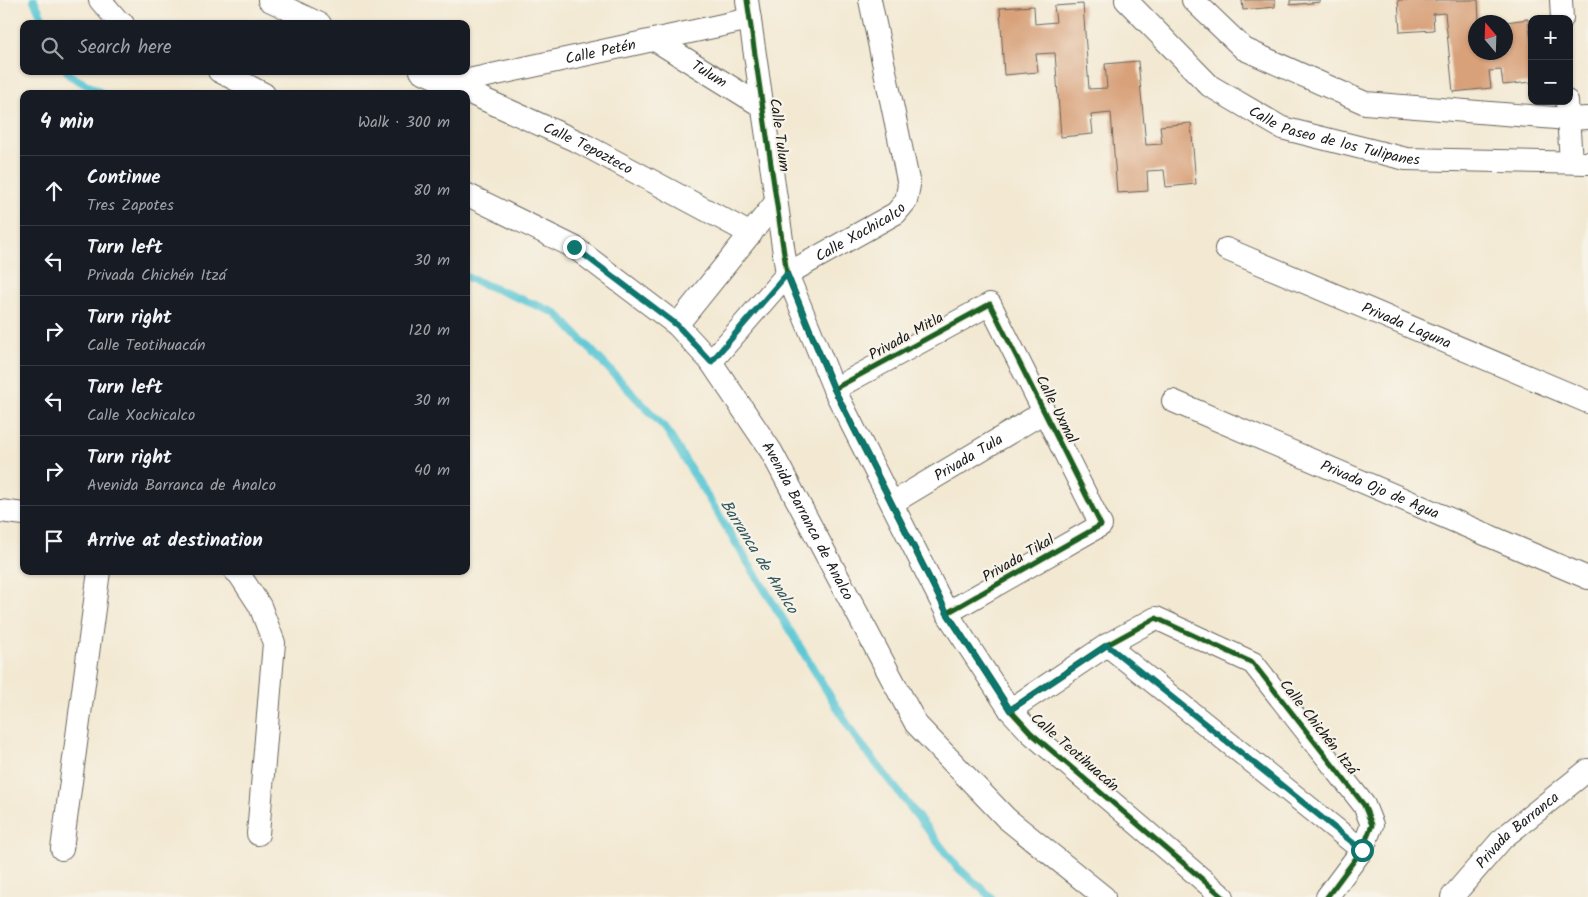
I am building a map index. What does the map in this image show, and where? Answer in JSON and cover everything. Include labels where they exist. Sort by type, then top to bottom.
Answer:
[{"type":"street","points":[[100,0],[117,20]]},
{"type":"street","points":[[269,0],[312,20]]},
{"type":"street","name":"Calle Xochicalco","points":[[711,362],[787,274],[896,212],[906,201],[909,185],[870,0]]},
{"type":"street","name":"Calle Paseo de los Tulipanes","points":[[1126,0],[1210,86],[1282,128],[1406,159],[1579,163]]},
{"type":"street","points":[[1193,0],[1244,49],[1366,103],[1574,113],[1579,163]]},
{"type":"street","points":[[1561,0],[1562,15]]},
{"type":"street","name":"Calle Tulum","points":[[749,10],[787,274]]},
{"type":"street","name":"Calle Petén","points":[[450,84],[655,40],[749,10]]},
{"type":"street","name":"Tulum","points":[[655,40],[763,107]]},
{"type":"street","points":[[227,75],[256,90]]},
{"type":"street","name":"Calle Tepozteco","points":[[430,75],[463,90]]},
{"type":"street","name":"Calle Tepozteco","points":[[470,93],[580,143],[750,234]]},
{"type":"street","name":"Avenida Barranca de Analco","points":[[470,196],[574,247],[677,325],[711,362],[771,451],[916,724],[1006,818],[1104,897]]},
{"type":"street","points":[[677,325],[776,202]]},
{"type":"street","name":"Privada Laguna","points":[[1226,249],[1588,402]]},
{"type":"street","name":"Calle Teotihuacán","points":[[787,274],[834,389],[947,613],[1010,710],[1031,733],[1224,897]]},
{"type":"street","name":"Privada Mitla","points":[[834,389],[990,304]]},
{"type":"street","name":"Calle Uxmal","points":[[990,304],[1102,525]]},
{"type":"street","name":"Privada Ojo de Agua","points":[[1173,401],[1588,578]]},
{"type":"street","name":"Privada Tula","points":[[892,503],[1044,412]]},
{"type":"street","points":[[0,511],[20,514]]},
{"type":"street","name":"Privada Tikal","points":[[947,613],[1102,525]]},
{"type":"street","points":[[62,849],[98,575]]},
{"type":"street","points":[[240,575],[260,606],[274,643],[258,834]]},
{"type":"street","name":"Calle Chichén Itzá","points":[[1107,645],[1156,618],[1253,664],[1364,805],[1372,825],[1362,850],[1326,897]]},
{"type":"street","points":[[1010,710],[1107,645],[1362,850]]},
{"type":"street","name":"Privada Barranca","points":[[1452,897],[1503,838],[1588,770]]},
{"type":"building","points":[[1242,0],[1275,0],[1275,7],[1243,10]]},
{"type":"building","points":[[1290,0],[1320,0],[1320,2],[1290,5]]},
{"type":"building","points":[[1398,0],[1478,0],[1479,15],[1468,15],[1468,60],[1513,60],[1513,21],[1528,19],[1528,82],[1503,85],[1501,70],[1489,71],[1491,88],[1453,92],[1445,13],[1433,14],[1434,30],[1400,32]]},
{"type":"building","points":[[1083,4],[1089,89],[1107,88],[1105,64],[1138,61],[1146,145],[1162,144],[1160,126],[1191,123],[1196,184],[1166,187],[1164,170],[1147,171],[1148,191],[1117,193],[1111,113],[1091,115],[1093,134],[1061,137],[1055,53],[1036,54],[1038,72],[1004,75],[1000,8],[1034,6],[1035,24],[1056,22],[1054,6]]},
{"type":"waterway","name":"Barranca de Analco","points":[[34,0],[43,20]]},
{"type":"waterway","name":"Barranca de Analco","points":[[69,75],[96,90]]},
{"type":"waterway","name":"Barranca de Analco","points":[[470,279],[556,313],[666,429],[854,735],[957,867],[991,897]]},
{"type":"cycle path","points":[[747,0],[787,274],[834,389],[947,613],[1010,710],[1031,733],[1223,897]]},
{"type":"cycle path","points":[[834,389],[990,304],[1101,525],[947,613]]},
{"type":"cycle path","points":[[1010,710],[1107,645],[1156,618],[1253,663],[1364,805],[1372,825],[1362,850],[1327,897]]},
{"type":"route","points":[[574,247],[677,325],[711,362],[787,274],[834,389],[947,613],[1010,710],[1107,645],[1362,850]]}]
